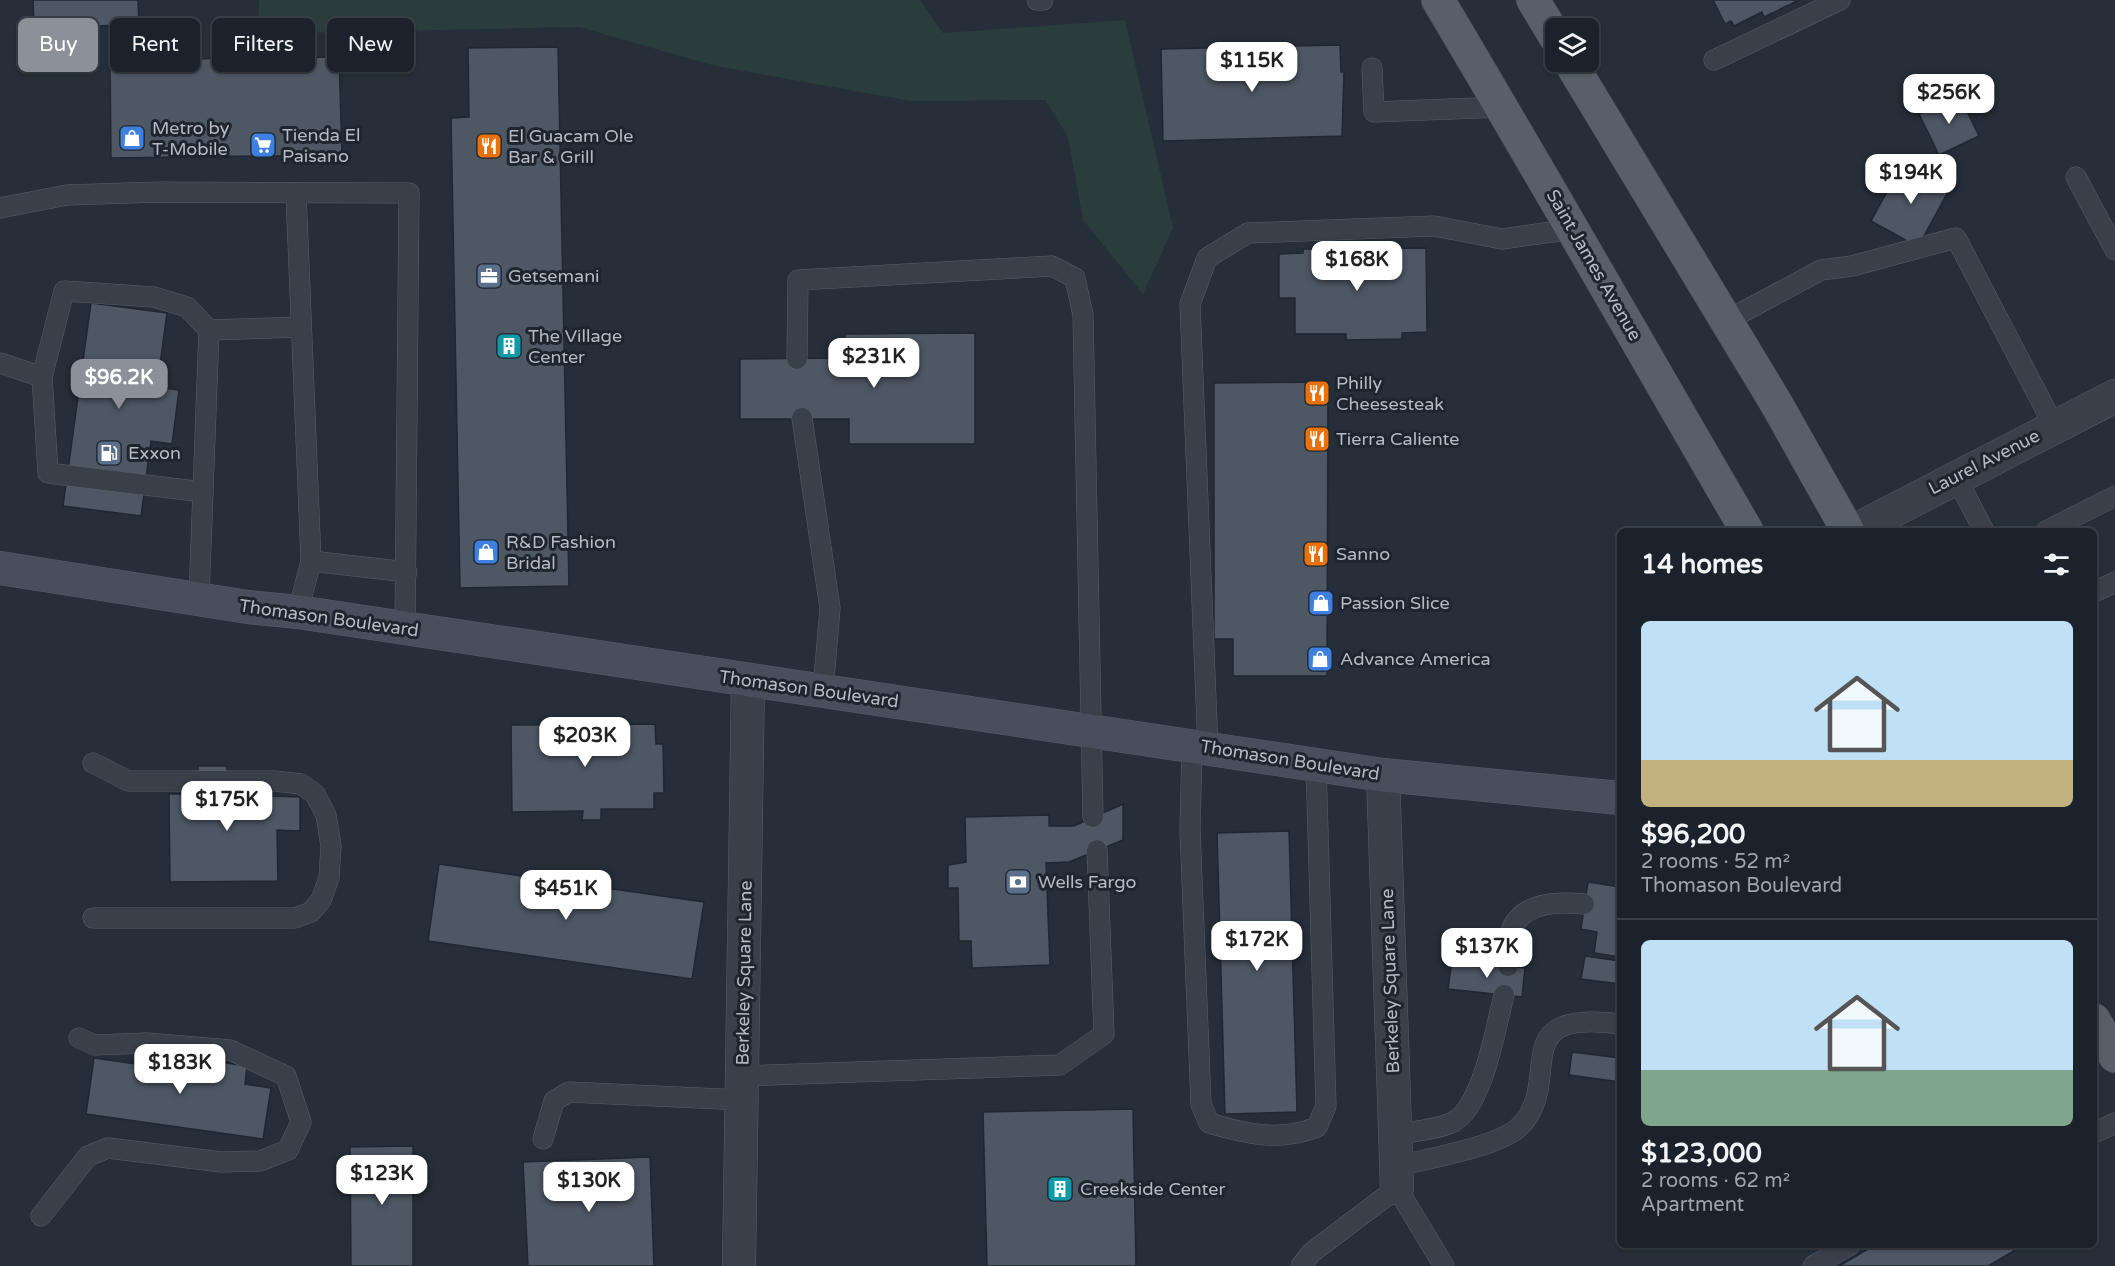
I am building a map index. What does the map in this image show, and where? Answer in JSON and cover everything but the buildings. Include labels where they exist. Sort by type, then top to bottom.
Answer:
[{"type":"main road","name":"Saint James Avenue","points":[[1438,0],[1574,229],[1745,528]]},
{"type":"main road","points":[[1533,0],[1545,20]]},
{"type":"main road","points":[[1576,72],[1726,321],[1846,528]]},
{"type":"main road","name":"Thomason Boulevard","points":[[0,568],[248,607],[298,612],[1383,775],[1617,798]]},
{"type":"main road","points":[[2097,1025],[2115,1056]]},
{"type":"street","name":"Laurel Avenue","points":[[1860,528],[2115,396]]},
{"type":"street","name":"Berkeley Square Lane","points":[[739,1266],[748,680]]},
{"type":"street","name":"Berkeley Square Lane","points":[[1383,775],[1396,1177]]},
{"type":"lane","points":[[1037,0],[1043,0]]},
{"type":"lane","points":[[1714,60],[1840,0]]},
{"type":"lane","points":[[1372,68],[1374,112],[1502,107]]},
{"type":"lane","points":[[2076,177],[2115,250]]},
{"type":"lane","points":[[296,193],[311,561],[298,612]]},
{"type":"lane","points":[[0,208],[67,195],[409,194],[405,629]]},
{"type":"lane","points":[[1316,764],[1326,1106],[1317,1127],[1298,1135],[1250,1135],[1209,1123],[1201,1104],[1190,830],[1200,747],[1190,304],[1207,258],[1248,233],[1434,226],[1502,239],[1574,229]]},
{"type":"lane","points":[[1726,321],[1821,270],[1852,266],[1956,238],[2054,426]]},
{"type":"lane","points":[[797,358],[798,280],[1052,266],[1075,278],[1083,315],[1093,817]]},
{"type":"lane","points":[[199,598],[203,492],[209,330],[187,307],[154,297],[64,291],[42,377],[48,473],[203,492]]},
{"type":"lane","points":[[209,330],[301,327]]},
{"type":"lane","points":[[0,363],[42,377]]},
{"type":"lane","points":[[802,418],[830,608],[823,691]]},
{"type":"lane","points":[[1956,477],[1982,528]]},
{"type":"lane","points":[[2052,528],[2115,496]]},
{"type":"lane","points":[[311,561],[407,572]]},
{"type":"lane","points":[[2097,591],[2115,582]]},
{"type":"lane","points":[[93,763],[128,781],[275,780],[301,784],[315,794],[326,815],[331,846],[329,878],[321,900],[311,912],[295,918],[93,918]]},
{"type":"lane","points":[[543,1139],[554,1101],[569,1092],[742,1088],[1060,1065],[1104,1034],[1097,850]]},
{"type":"lane","points":[[1508,966],[1514,924],[1536,906],[1565,902],[1584,904]]},
{"type":"lane","points":[[1395,1134],[1440,1127],[1456,1121],[1475,1097],[1486,1068],[1504,995]]},
{"type":"lane","points":[[1301,1266],[1311,1253],[1396,1177],[1491,1141],[1516,1129],[1534,1104],[1542,1055],[1551,1033],[1566,1023],[1617,1024]]},
{"type":"lane","points":[[41,1216],[88,1156],[108,1148],[221,1162],[260,1161],[288,1150],[301,1122],[286,1076],[230,1050],[147,1043],[95,1045],[79,1038]]},
{"type":"lane","points":[[2097,1132],[2115,1123]]},
{"type":"lane","points":[[1396,1177],[1444,1266]]},
{"type":"lane","points":[[1814,1266],[1845,1248]]},
{"type":"shaded area","points":[[259,0],[920,0],[943,33],[1125,20],[1173,228],[1143,294],[1083,220],[1068,137],[1045,100],[911,101],[715,66],[579,27],[414,31],[414,18],[327,18],[327,32],[315,33],[315,18],[258,18]]},
{"type":"place","name":"Metro by T-Mobile","points":[[132,138]]},
{"type":"place","name":"Tienda El Paisano","points":[[263,145]]},
{"type":"place","name":"El Guacam Ole Bar & Grill","points":[[489,146]]},
{"type":"place","name":"Getsemani","points":[[489,276]]},
{"type":"place","name":"The Village Center","points":[[509,346]]},
{"type":"place","name":"Philly Cheesesteak","points":[[1317,393]]},
{"type":"place","name":"Tierra Caliente","points":[[1317,439]]},
{"type":"place","name":"Exxon","points":[[109,453]]},
{"type":"place","name":"R&D Fashion Bridal","points":[[486,552]]},
{"type":"place","name":"Sanno","points":[[1316,554]]},
{"type":"place","name":"Passion Slice","points":[[1321,603]]},
{"type":"place","name":"Advance America","points":[[1320,659]]},
{"type":"place","name":"Wells Fargo","points":[[1018,882]]},
{"type":"place","name":"Creekside Center","points":[[1060,1189]]}]
